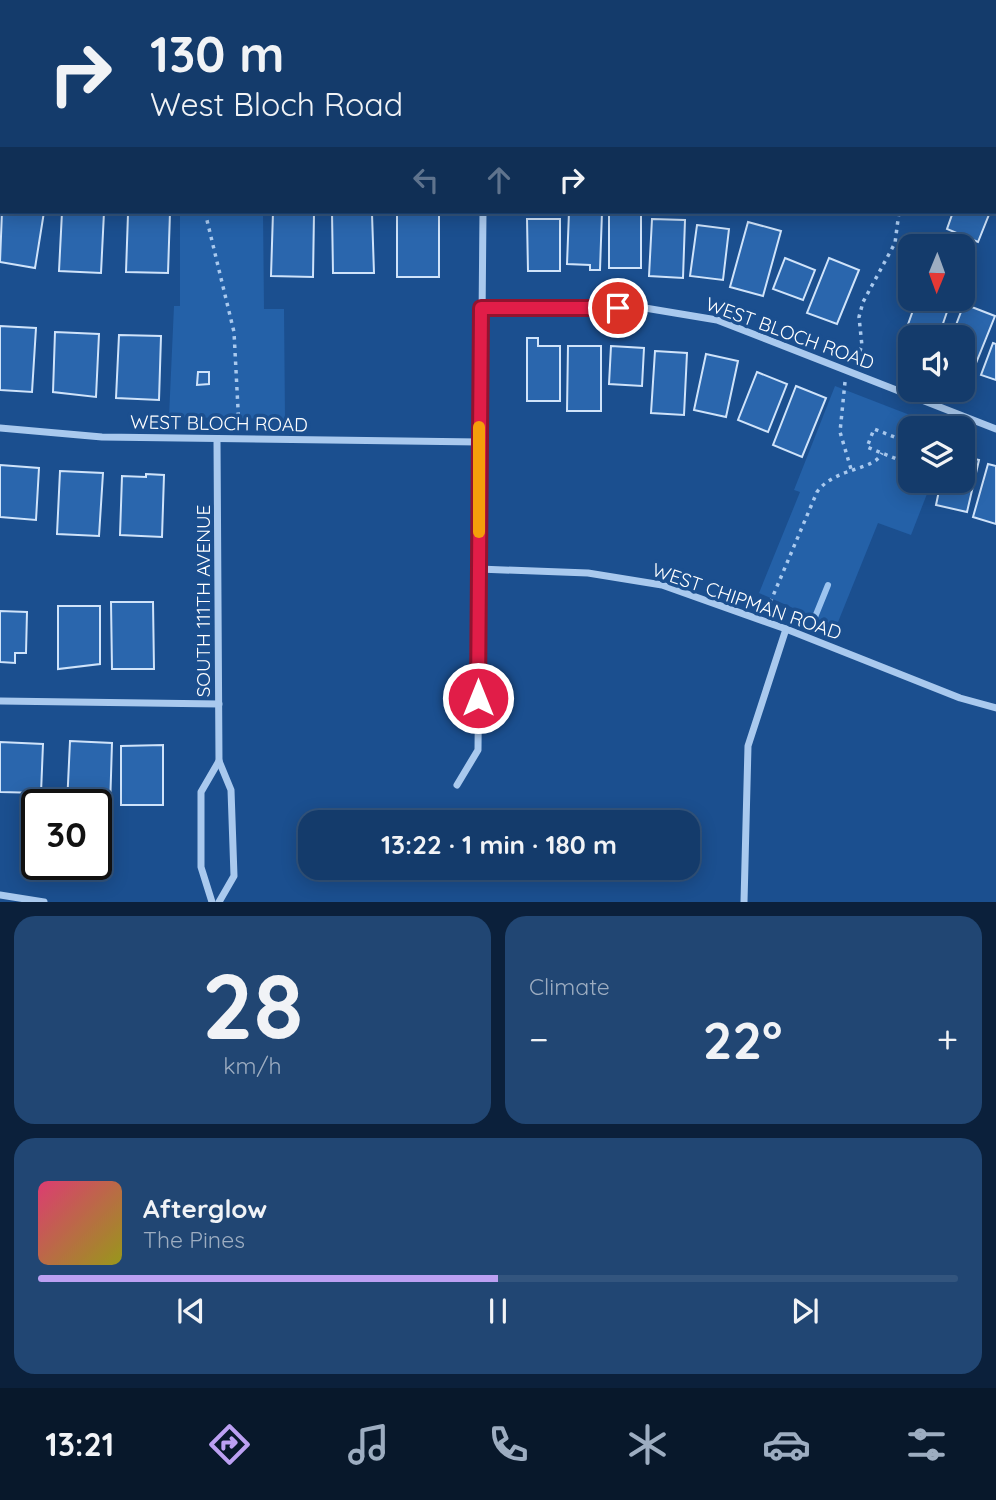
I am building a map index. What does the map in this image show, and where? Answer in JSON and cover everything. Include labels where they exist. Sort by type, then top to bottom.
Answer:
[{"type":"street","points":[[457,785],[478,750],[483,214]]},
{"type":"street","name":"WEST BLOCH ROAD","points":[[481,308],[645,308],[717,320],[996,429]]},
{"type":"street","name":"WEST BLOCH ROAD","points":[[0,428],[102,437],[479,442]]},
{"type":"street","name":"SOUTH 111TH AVENUE","points":[[217,440],[219,761],[231,790],[234,876],[219,901]]},
{"type":"street","name":"WEST CHIPMAN ROAD","points":[[479,569],[623,577],[662,585],[786,629],[960,698],[996,708]]},
{"type":"street","points":[[744,901],[748,746],[786,629]]},
{"type":"street","points":[[0,702],[219,704]]},
{"type":"street","points":[[212,901],[201,867],[201,792],[219,761]]},
{"type":"street","points":[[0,895],[44,901]]},
{"type":"path","points":[[205,214],[234,332],[238,423],[242,440]]},
{"type":"path","points":[[850,469],[840,432],[842,396],[862,346],[859,317],[863,302],[895,243],[899,214]]},
{"type":"path","points":[[898,438],[874,429],[867,447],[898,459]]},
{"type":"path","points":[[763,621],[813,498],[831,477],[874,463],[883,453]]},
{"type":"shaded area","points":[[180,214],[263,214],[264,309],[284,309],[285,419],[169,417],[174,306],[180,306]]},
{"type":"shaded area","points":[[835,386],[912,416],[898,416],[898,493],[927,493],[911,535],[878,523],[836,627],[759,593],[800,492],[794,490]]},
{"type":"building","points":[[2,214],[44,214],[35,268],[0,262]]},
{"type":"building","points":[[62,214],[104,214],[101,273],[59,271]]},
{"type":"building","points":[[128,214],[170,214],[168,273],[126,272]]},
{"type":"building","points":[[273,214],[314,214],[313,277],[271,276]]},
{"type":"building","points":[[332,214],[372,214],[374,273],[333,273]]},
{"type":"building","points":[[397,214],[439,214],[439,277],[397,277]]},
{"type":"building","points":[[569,214],[602,214],[600,270],[590,270],[590,265],[567,264]]},
{"type":"building","points":[[609,214],[641,214],[641,268],[609,268]]},
{"type":"building","points":[[952,214],[989,214],[978,242],[975,241],[975,234],[959,234],[947,229]]},
{"type":"building","points":[[527,219],[560,219],[560,271],[528,271]]},
{"type":"building","points":[[652,219],[685,220],[683,278],[649,276]]},
{"type":"building","points":[[748,222],[781,231],[763,296],[730,287]]},
{"type":"building","points":[[697,225],[729,229],[723,280],[690,276]]},
{"type":"building","points":[[785,258],[815,270],[803,300],[773,289]]},
{"type":"building","points":[[829,258],[859,270],[837,324],[807,313]]},
{"type":"building","points":[[975,308],[995,316],[975,366],[975,325],[956,325],[961,312],[975,312]]},
{"type":"building","points":[[912,312],[947,312],[942,325],[908,325]]},
{"type":"building","points":[[0,326],[36,328],[32,392],[0,390]]},
{"type":"building","points":[[55,332],[99,334],[96,397],[53,392]]},
{"type":"building","points":[[119,335],[161,336],[159,400],[116,398]]},
{"type":"building","points":[[527,338],[538,338],[538,346],[560,346],[560,401],[527,401]]},
{"type":"building","points":[[993,343],[996,344],[996,380],[981,375]]},
{"type":"building","points":[[568,346],[601,346],[601,411],[567,411]]},
{"type":"building","points":[[611,346],[644,348],[642,386],[609,384]]},
{"type":"building","points":[[655,351],[687,353],[684,415],[651,413]]},
{"type":"building","points":[[706,354],[738,361],[726,417],[694,410]]},
{"type":"building","points":[[198,372],[209,372],[209,384],[197,385]]},
{"type":"building","points":[[757,372],[787,384],[768,432],[738,420]]},
{"type":"building","points":[[796,386],[826,398],[802,457],[773,445]]},
{"type":"building","points":[[975,459],[979,460],[975,477]]},
{"type":"building","points":[[988,464],[996,466],[996,524],[973,517]]},
{"type":"building","points":[[0,465],[39,468],[36,520],[0,517]]},
{"type":"building","points":[[60,471],[103,473],[99,536],[57,534]]},
{"type":"building","points":[[146,474],[164,475],[162,537],[120,535],[122,476],[146,477]]},
{"type":"building","points":[[938,493],[971,493],[967,512],[936,505]]},
{"type":"building","points":[[111,602],[153,602],[154,669],[112,669]]},
{"type":"building","points":[[58,606],[100,606],[100,664],[58,669]]},
{"type":"building","points":[[0,611],[27,612],[26,653],[15,653],[15,663],[0,662]]},
{"type":"building","points":[[70,741],[112,743],[111,789],[68,789]]},
{"type":"building","points":[[0,742],[43,744],[41,789],[0,792]]},
{"type":"building","points":[[163,745],[163,805],[121,805],[121,746]]},
{"type":"waterway","points":[[815,617],[828,585]]},
{"type":"slow traffic","points":[[479,427],[479,532]]},
{"type":"route","points":[[478,698],[481,308],[618,308]]}]
